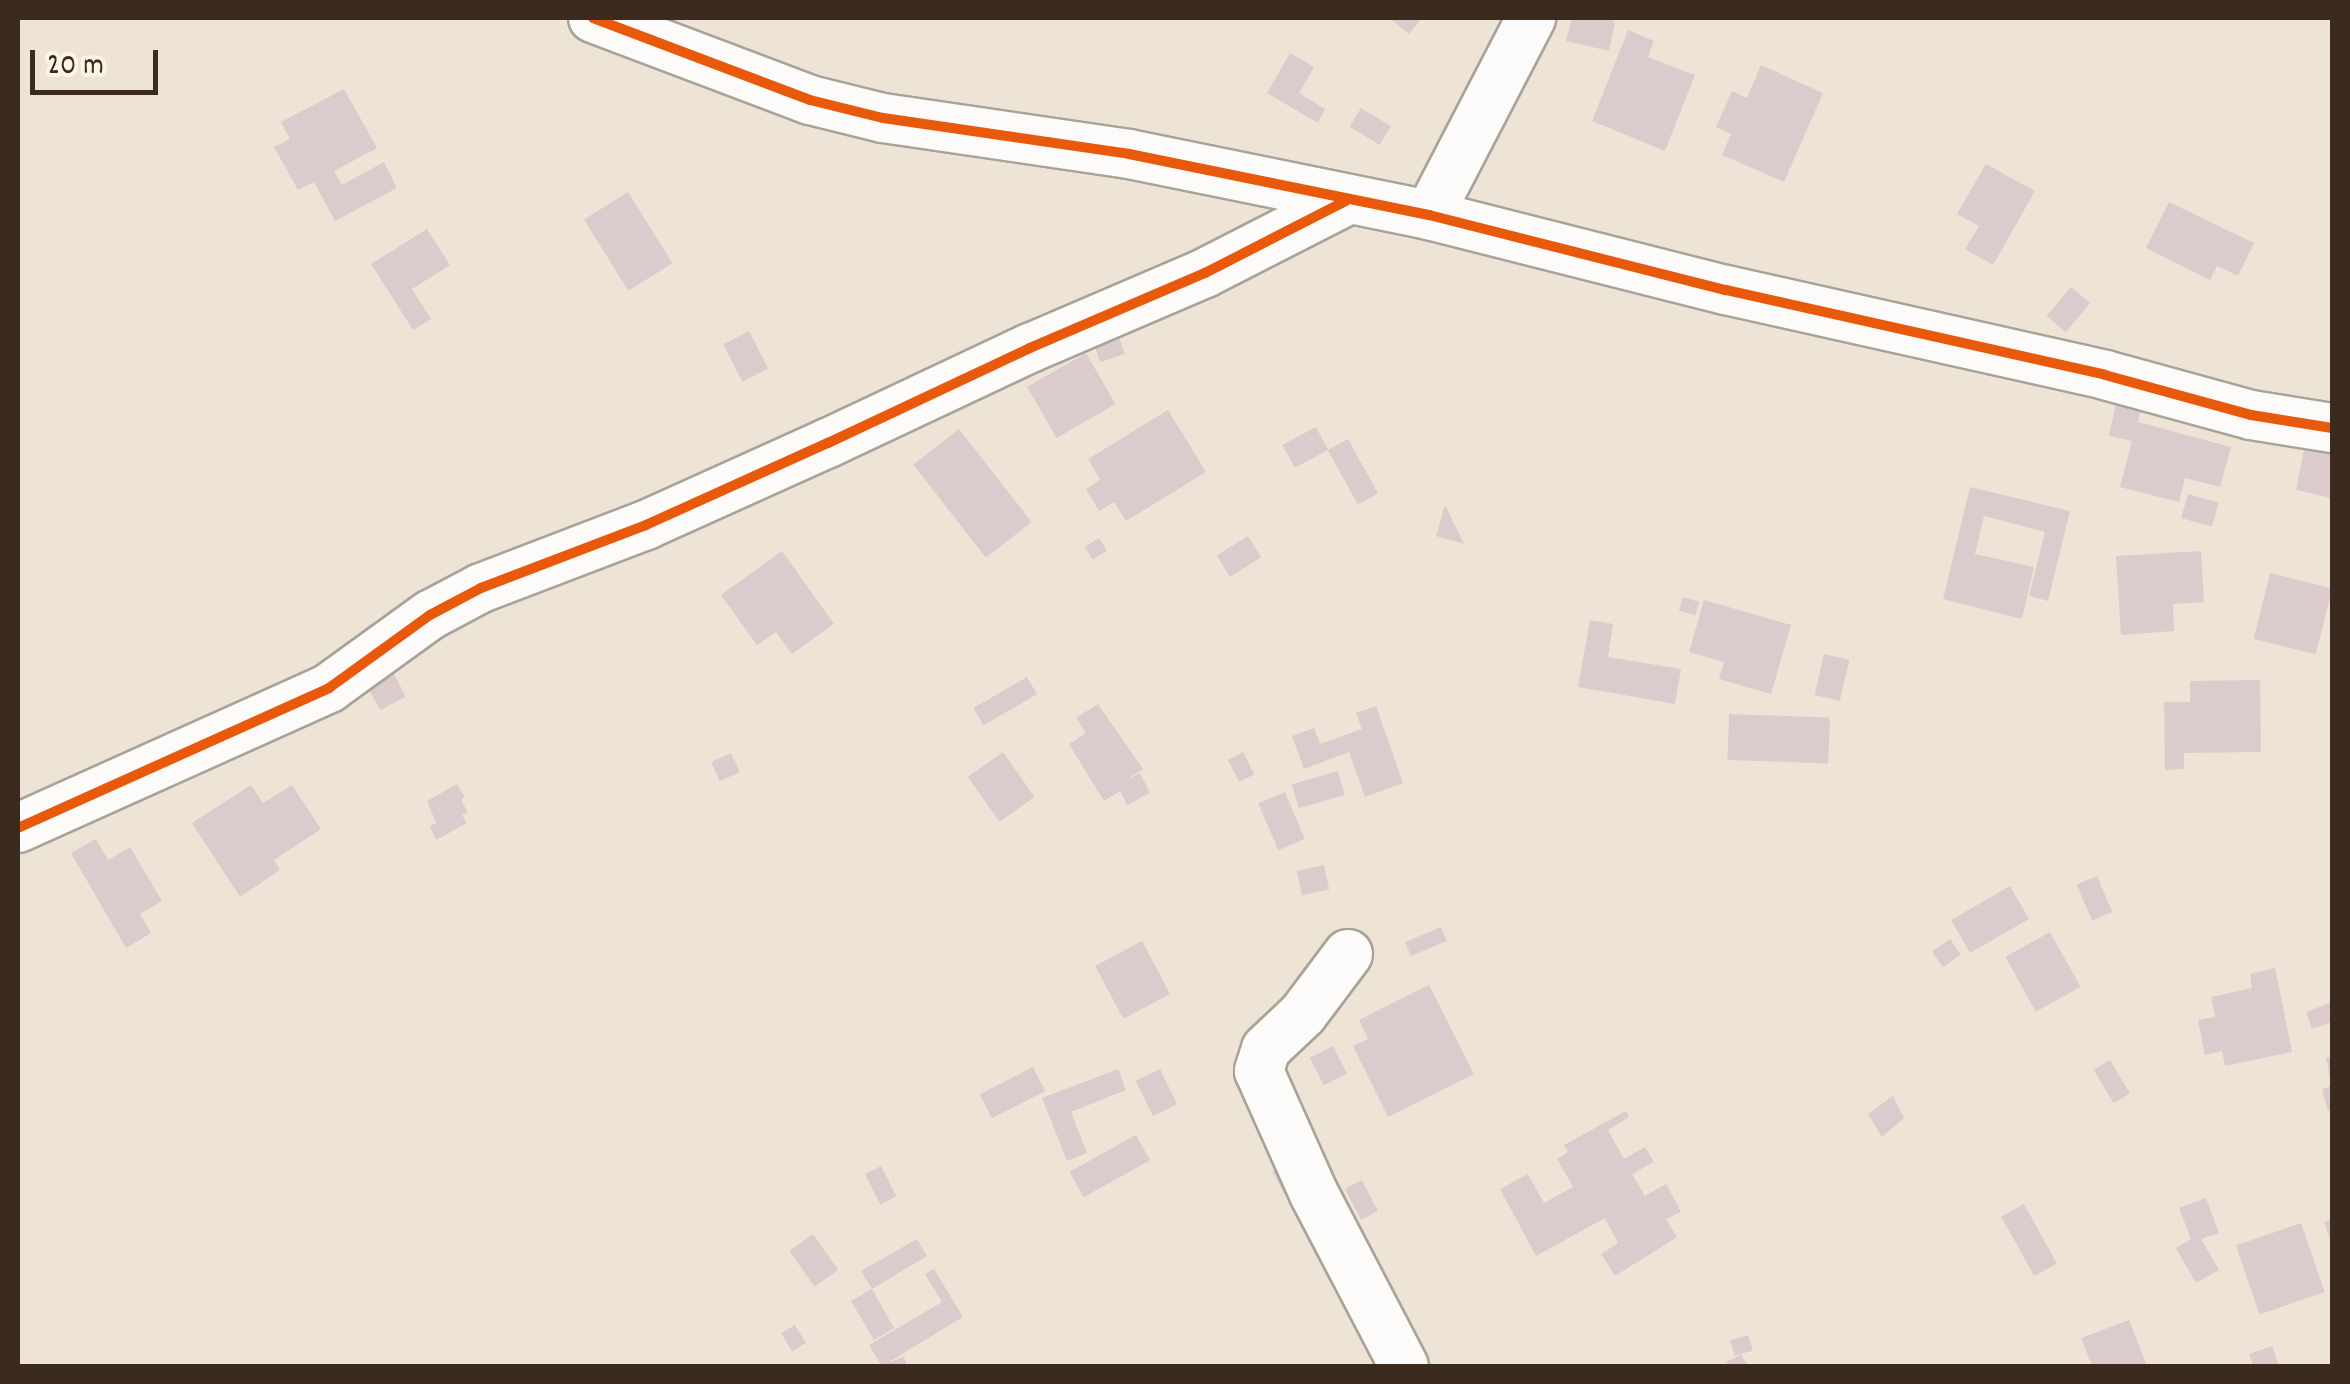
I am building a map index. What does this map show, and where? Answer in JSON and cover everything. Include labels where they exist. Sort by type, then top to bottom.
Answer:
[{"type":"street","points":[[593,18],[810,100],[883,118],[1128,154],[1346,201],[1429,214],[1726,290],[2105,376],[2251,415],[2332,428]]},
{"type":"street","points":[[1429,214],[1531,18]]},
{"type":"street","points":[[18,828],[266,720],[329,688],[430,615],[481,588],[646,525],[828,444],[1030,348],[1205,273],[1346,201]]},
{"type":"street","points":[[1348,954],[1303,1014],[1266,1048],[1259,1071],[1314,1194],[1404,1366]]},
{"type":"building","points":[[1389,18],[1422,18],[1409,34]]},
{"type":"building","points":[[1572,18],[1609,18],[1615,22],[1609,51],[1566,41]]},
{"type":"building","points":[[1628,30],[1654,41],[1648,57],[1695,75],[1665,151],[1592,121]]},
{"type":"building","points":[[1290,53],[1314,67],[1299,93],[1325,109],[1318,123],[1267,93]]},
{"type":"building","points":[[1761,65],[1823,93],[1784,182],[1722,155],[1731,134],[1716,127],[1732,91],[1747,98]]},
{"type":"building","points":[[344,89],[377,148],[334,171],[342,185],[384,162],[397,188],[335,221],[314,182],[298,190],[274,147],[290,139],[281,122]]},
{"type":"building","points":[[1361,108],[1391,126],[1380,145],[1350,127]]},
{"type":"building","points":[[1986,164],[2035,191],[1993,265],[1965,249],[1979,226],[1957,214]]},
{"type":"building","points":[[628,192],[673,263],[628,291],[584,220]]},
{"type":"building","points":[[2169,202],[2254,243],[2238,276],[2217,266],[2210,280],[2146,248]]},
{"type":"building","points":[[427,229],[450,265],[412,289],[431,319],[413,330],[371,264]]},
{"type":"building","points":[[2071,287],[2090,303],[2066,332],[2047,316]]},
{"type":"building","points":[[749,331],[768,368],[742,382],[723,344]]},
{"type":"building","points":[[1118,334],[1125,354],[1100,362],[1093,342]]},
{"type":"building","points":[[1086,353],[1116,404],[1057,438],[1027,387]]},
{"type":"building","points":[[2121,380],[2145,385],[2138,422],[2231,447],[2220,487],[2185,478],[2179,502],[2120,487],[2132,441],[2109,436]]},
{"type":"building","points":[[1168,410],[1206,472],[1126,521],[1114,502],[1099,511],[1086,489],[1100,480],[1088,459]]},
{"type":"building","points":[[1316,427],[1328,450],[1295,468],[1282,445]]},
{"type":"building","points":[[959,429],[1032,522],[986,558],[913,465]]},
{"type":"building","points":[[1348,439],[1378,493],[1358,504],[1328,450]]},
{"type":"building","points":[[2305,444],[2332,450],[2332,498],[2296,490]]},
{"type":"building","points":[[1970,487],[2070,511],[2048,601],[2029,596],[2045,532],[1984,516],[1975,554],[2034,567],[2022,619],[1943,599]]},
{"type":"building","points":[[2188,494],[2219,503],[2212,527],[2181,518]]},
{"type":"building","points":[[1445,505],[1464,544],[1436,536]]},
{"type":"building","points":[[1248,536],[1261,557],[1230,577],[1217,556]]},
{"type":"building","points":[[1099,538],[1107,551],[1093,560],[1085,547]]},
{"type":"building","points":[[782,551],[834,624],[792,654],[776,632],[757,645],[721,595]]},
{"type":"building","points":[[2201,551],[2204,602],[2173,604],[2174,631],[2121,635],[2116,556]]},
{"type":"building","points":[[2270,573],[2332,588],[2316,654],[2254,639]]},
{"type":"building","points":[[1683,597],[1699,602],[1695,615],[1679,610]]},
{"type":"building","points":[[1704,600],[1791,625],[1771,694],[1719,679],[1724,662],[1689,652]]},
{"type":"building","points":[[1590,620],[1613,624],[1608,657],[1681,669],[1675,704],[1578,687]]},
{"type":"building","points":[[1824,654],[1849,660],[1840,701],[1815,695]]},
{"type":"building","points":[[388,663],[406,697],[380,710],[362,677]]},
{"type":"building","points":[[1027,677],[1037,694],[983,725],[973,708]]},
{"type":"building","points":[[2260,680],[2261,752],[2184,753],[2184,769],[2165,770],[2164,702],[2190,702],[2190,681]]},
{"type":"building","points":[[1098,704],[1143,769],[1125,781],[1140,773],[1150,793],[1127,805],[1120,791],[1104,801],[1069,744],[1086,733],[1076,718]]},
{"type":"building","points":[[1376,706],[1403,783],[1365,797],[1349,752],[1304,769],[1292,736],[1314,728],[1320,744],[1362,729],[1356,713]]},
{"type":"building","points":[[1729,714],[1830,718],[1828,763],[1727,760]]},
{"type":"building","points":[[1003,752],[1035,797],[999,822],[968,777]]},
{"type":"building","points":[[1243,752],[1254,774],[1239,782],[1228,760]]},
{"type":"building","points":[[731,753],[740,772],[720,781],[711,762]]},
{"type":"building","points":[[1338,771],[1345,795],[1299,808],[1292,784]]},
{"type":"building","points":[[457,784],[465,797],[461,799],[468,813],[462,815],[467,823],[436,840],[430,826],[436,823],[427,801]]},
{"type":"building","points":[[251,785],[263,803],[292,785],[321,829],[274,860],[280,870],[240,897],[192,823]]},
{"type":"building","points":[[1285,792],[1305,839],[1278,850],[1258,803]]},
{"type":"building","points":[[96,839],[108,860],[130,847],[162,901],[140,914],[151,933],[126,948],[71,853]]},
{"type":"building","points":[[1324,865],[1329,889],[1302,895],[1297,871]]},
{"type":"building","points":[[2097,876],[2112,912],[2092,920],[2077,885]]},
{"type":"building","points":[[2010,886],[2029,919],[1970,953],[1951,920]]},
{"type":"building","points":[[1441,927],[1447,941],[1411,956],[1405,942]]},
{"type":"building","points":[[2050,932],[2081,987],[2036,1012],[2005,957]]},
{"type":"building","points":[[1950,939],[1961,955],[1943,967],[1932,952]]},
{"type":"building","points":[[1142,941],[1170,994],[1123,1019],[1095,966]]},
{"type":"building","points":[[2275,968],[2292,1052],[2225,1066],[2222,1051],[2205,1055],[2198,1020],[2215,1017],[2211,997],[2252,988],[2250,974]]},
{"type":"building","points":[[1429,985],[1474,1074],[1388,1117],[1353,1046],[1368,1039],[1359,1020]]},
{"type":"building","points":[[2332,1002],[2332,1022],[2312,1029],[2306,1012]]},
{"type":"building","points":[[1333,1046],[1347,1074],[1324,1085],[1310,1058]]},
{"type":"building","points":[[2332,1056],[2332,1082],[2331,1082],[2326,1058]]},
{"type":"building","points":[[2110,1060],[2130,1093],[2114,1103],[2094,1070]]},
{"type":"building","points":[[1033,1067],[1045,1091],[992,1118],[980,1094]]},
{"type":"building","points":[[1118,1069],[1126,1090],[1071,1112],[1087,1153],[1067,1161],[1042,1098]]},
{"type":"building","points":[[1160,1069],[1177,1104],[1153,1116],[1136,1081]]},
{"type":"building","points":[[2332,1086],[2332,1110],[2328,1111],[2322,1089]]},
{"type":"building","points":[[1893,1096],[1904,1118],[1882,1137],[1868,1114]]},
{"type":"building","points":[[1626,1111],[1629,1117],[1608,1130],[1624,1159],[1645,1147],[1654,1162],[1632,1174],[1645,1196],[1666,1184],[1681,1212],[1666,1219],[1677,1237],[1615,1276],[1601,1254],[1618,1243],[1605,1218],[1536,1256],[1500,1189],[1528,1174],[1544,1203],[1573,1187],[1557,1159],[1568,1152],[1564,1145]]},
{"type":"building","points":[[1136,1135],[1150,1160],[1084,1197],[1070,1172]]},
{"type":"building","points":[[1288,1163],[1306,1196],[1291,1205],[1272,1172]]},
{"type":"building","points":[[881,1166],[896,1196],[880,1204],[865,1174]]},
{"type":"building","points":[[1362,1180],[1378,1211],[1361,1220],[1345,1189]]},
{"type":"building","points":[[2206,1198],[2219,1233],[2201,1239],[2219,1270],[2196,1283],[2176,1248],[2191,1239],[2179,1208]]},
{"type":"building","points":[[2024,1204],[2057,1263],[2034,1276],[2001,1217]]},
{"type":"building","points":[[2332,1219],[2332,1245],[2324,1222]]},
{"type":"building","points":[[2301,1223],[2325,1292],[2260,1314],[2236,1245]]},
{"type":"building","points":[[813,1234],[838,1270],[814,1287],[789,1251]]},
{"type":"building","points":[[917,1239],[927,1256],[872,1289],[861,1271]]},
{"type":"building","points":[[934,1269],[963,1317],[887,1363],[904,1357],[907,1366],[878,1366],[881,1365],[869,1345],[942,1302],[925,1274]]},
{"type":"building","points":[[872,1289],[894,1328],[874,1340],[851,1301]]},
{"type":"building","points":[[2129,1320],[2147,1366],[2092,1366],[2081,1338]]},
{"type":"building","points":[[795,1325],[806,1343],[792,1351],[781,1333]]},
{"type":"building","points":[[1748,1335],[1753,1350],[1735,1356],[1730,1341]]},
{"type":"building","points":[[2272,1346],[2279,1366],[2253,1366],[2249,1354]]},
{"type":"building","points":[[1741,1355],[1748,1366],[1728,1366],[1726,1362]]},
{"type":"cycle path","points":[[593,18],[810,100],[883,118],[1129,154],[1429,215],[1726,290],[2105,375],[2251,415],[2332,428]]},
{"type":"cycle path","points":[[18,828],[329,688],[430,615],[481,588],[646,525],[1030,348],[1205,273],[1346,201]]}]
